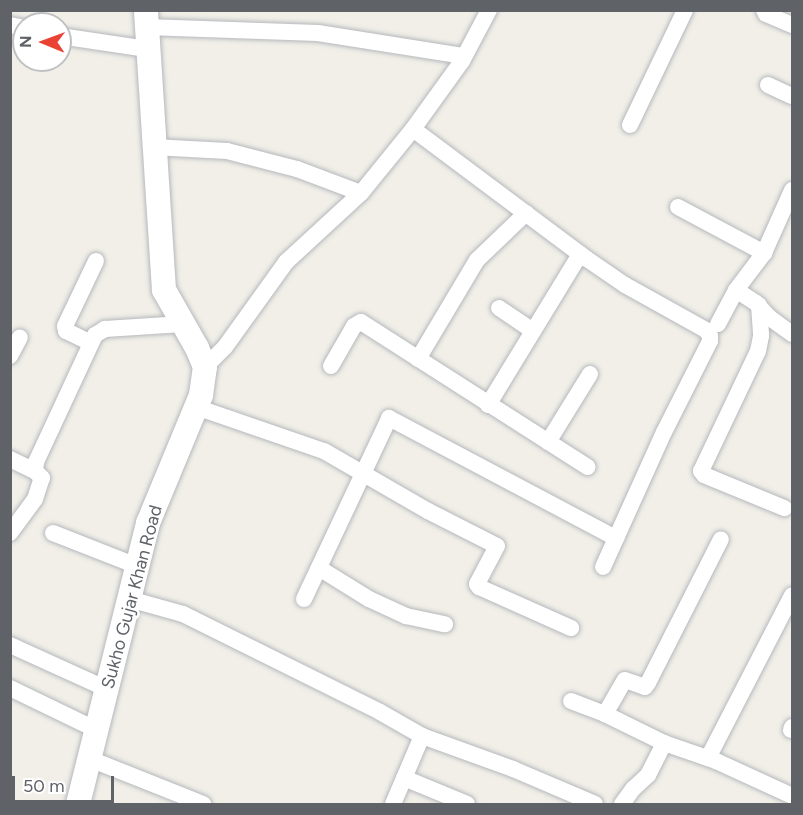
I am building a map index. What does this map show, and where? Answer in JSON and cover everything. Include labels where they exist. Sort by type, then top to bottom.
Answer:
[{"type":"main road","points":[[146,29],[164,290],[205,367]]},
{"type":"main road","name":"Sukho Gujar Khan Road","points":[[78,804],[148,523],[201,395],[205,367]]},
{"type":"street","points":[[205,367],[225,347],[286,262],[362,193],[413,129],[464,56],[489,10]]},
{"type":"street","points":[[630,125],[685,10]]},
{"type":"street","points":[[764,10],[766,14],[792,26]]},
{"type":"street","points":[[72,35],[146,29],[318,33],[464,56]]},
{"type":"street","points":[[768,85],[792,96]]},
{"type":"street","points":[[413,129],[580,254],[625,285],[706,330],[710,336],[710,341],[664,432],[603,567]]},
{"type":"street","points":[[153,147],[227,151],[297,169],[362,193]]},
{"type":"street","points":[[718,324],[736,290],[764,253],[792,190]]},
{"type":"street","points":[[678,207],[764,253]]},
{"type":"street","points":[[418,359],[477,260],[526,213]]},
{"type":"street","points":[[488,405],[580,254]]},
{"type":"street","points":[[91,343],[66,331],[64,326],[96,261]]},
{"type":"street","points":[[736,290],[759,305],[770,318],[792,334]]},
{"type":"street","points":[[759,305],[761,336],[758,351],[701,471],[704,475],[784,508]]},
{"type":"street","points":[[499,308],[532,331]]},
{"type":"street","points":[[331,366],[354,326],[361,322],[588,467]]},
{"type":"street","points":[[34,471],[38,457],[95,336],[105,329],[183,324]]},
{"type":"street","points":[[10,356],[20,337]]},
{"type":"street","points":[[548,442],[590,374]]},
{"type":"street","points":[[196,407],[324,452],[497,546],[477,584],[478,587],[571,628]]},
{"type":"street","points":[[304,599],[389,418],[616,538]]},
{"type":"street","points":[[10,459],[34,471],[42,478],[35,499],[10,533]]},
{"type":"street","points":[[53,533],[137,566]]},
{"type":"street","points":[[605,714],[625,680],[645,687],[648,683],[721,539]]},
{"type":"street","points":[[319,568],[369,599],[406,616],[445,624]]},
{"type":"street","points":[[708,758],[786,624],[792,595]]},
{"type":"street","points":[[129,599],[183,614],[397,720],[422,736],[513,769],[595,804]]},
{"type":"street","points":[[10,645],[107,689]]},
{"type":"street","points":[[10,688],[97,730]]},
{"type":"street","points":[[571,701],[605,714],[664,743],[708,758],[792,796]]},
{"type":"street","points":[[393,804],[422,736]]},
{"type":"street","points":[[622,804],[633,789],[648,775],[664,743]]},
{"type":"street","points":[[90,759],[203,804]]},
{"type":"street","points":[[404,778],[467,804]]}]
